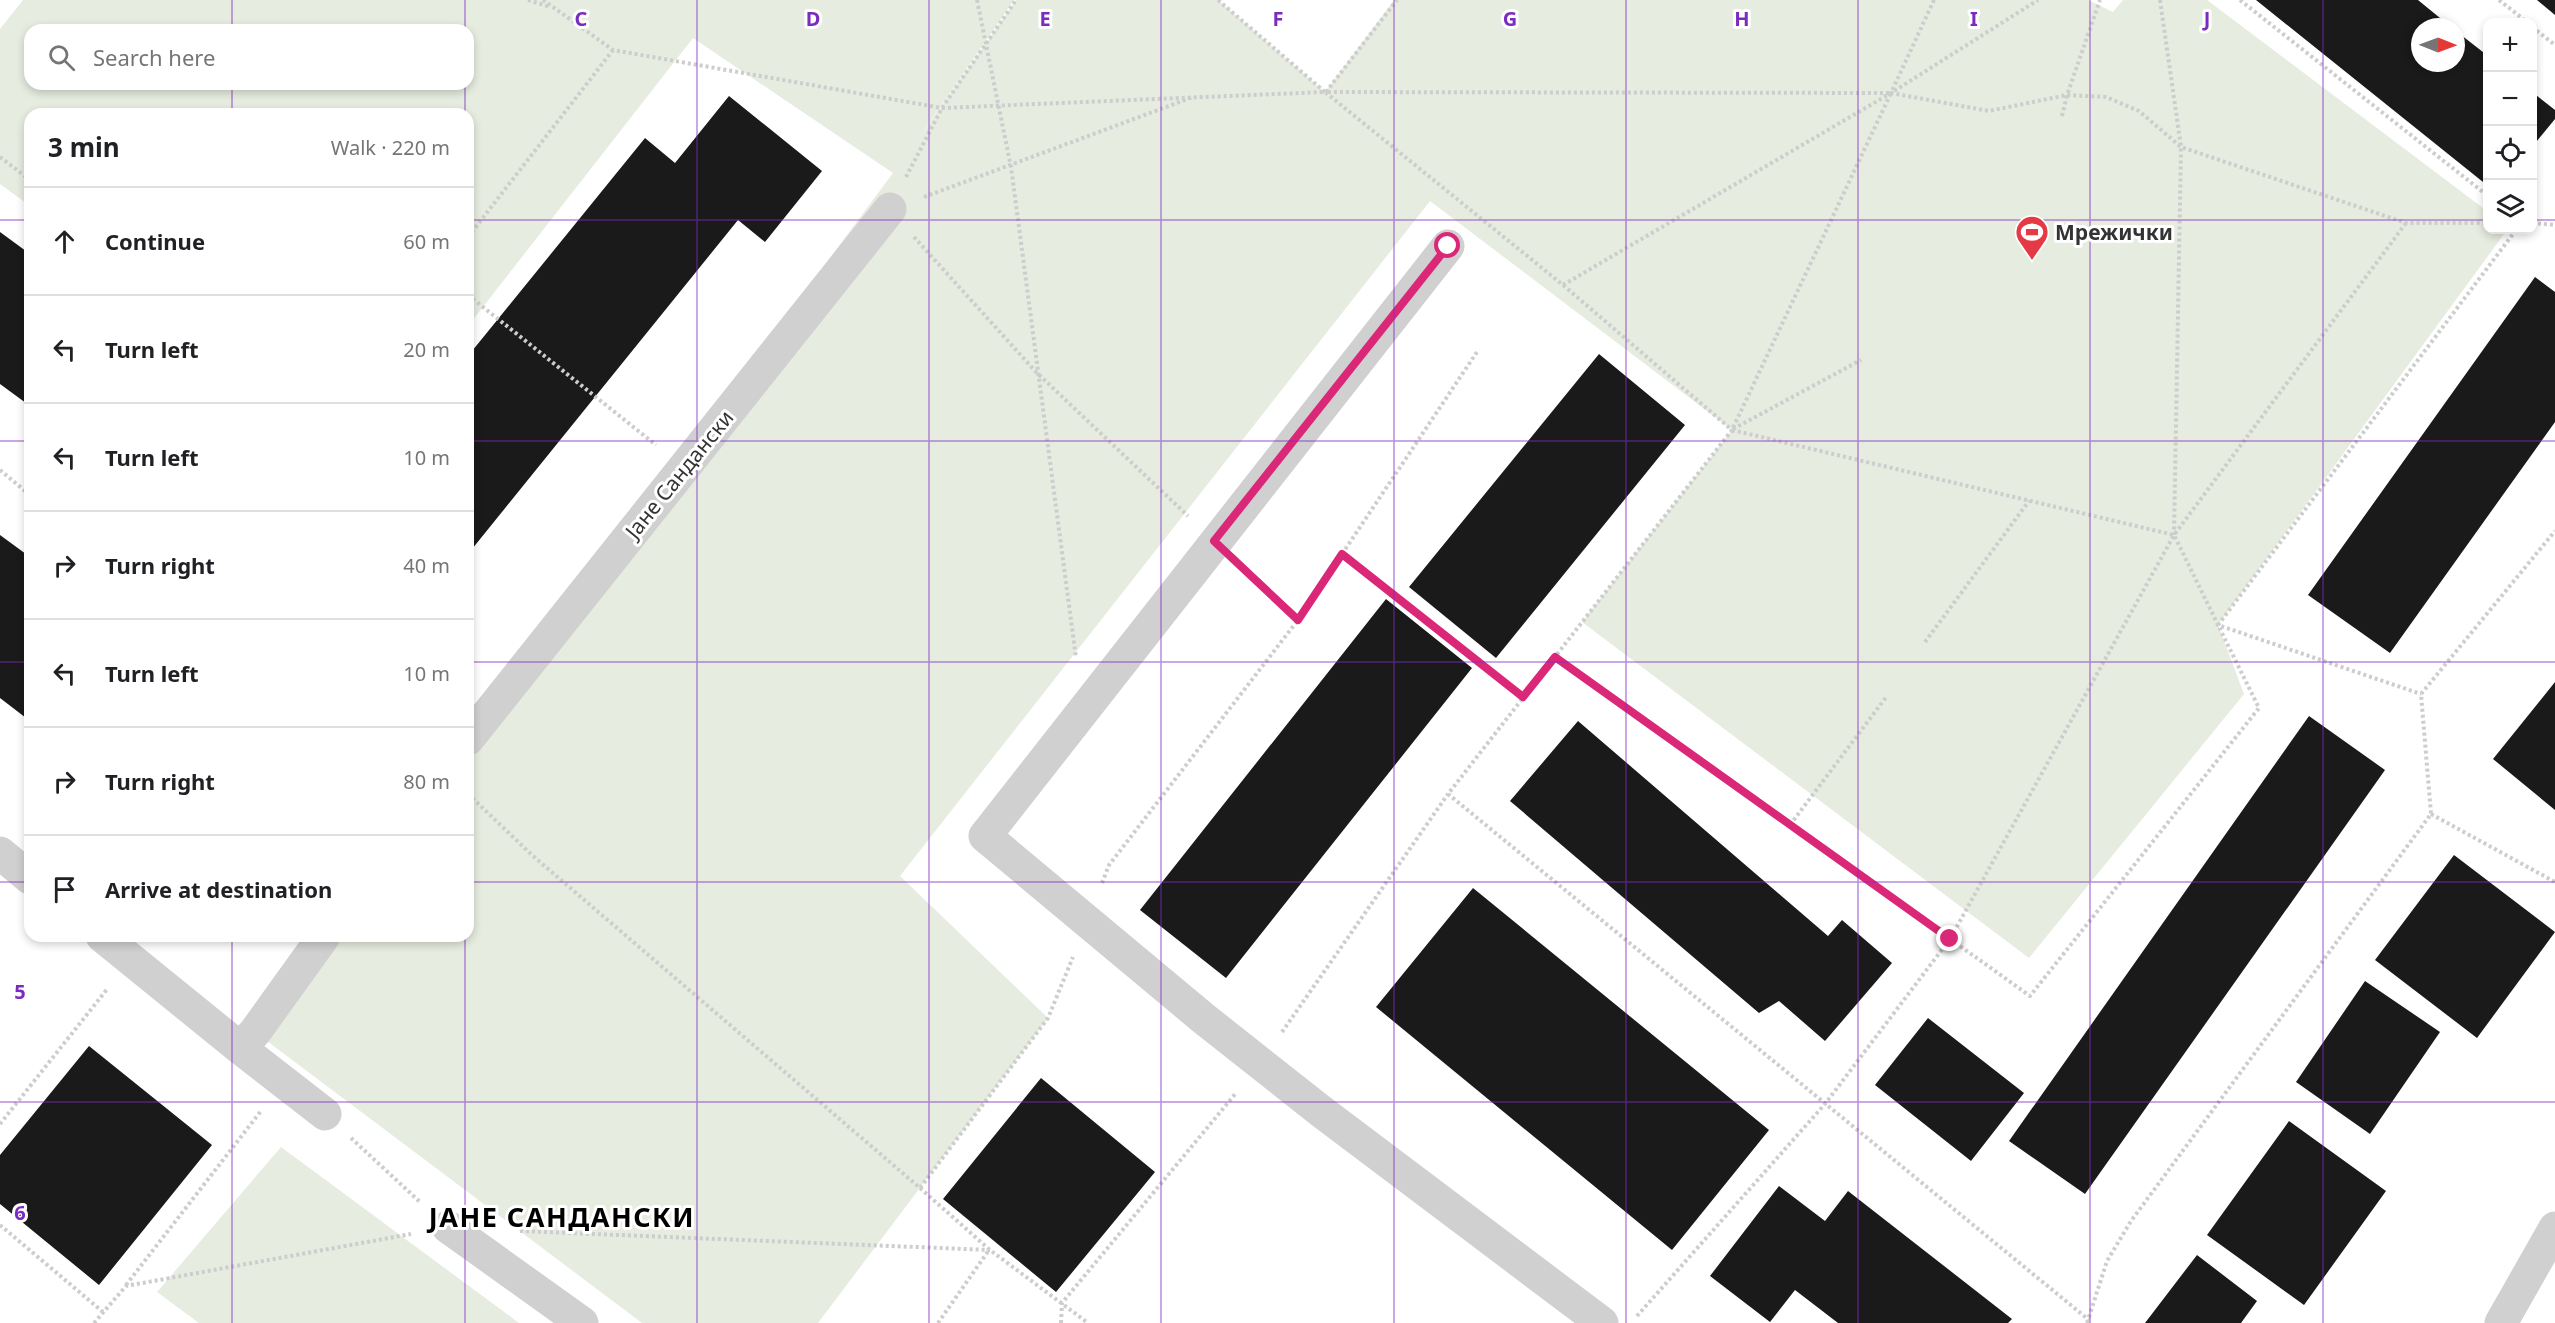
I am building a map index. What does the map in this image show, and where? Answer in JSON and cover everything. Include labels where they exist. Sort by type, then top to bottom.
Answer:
[{"type":"street","name":"Јане Сандански","points":[[474,731],[890,209]]},
{"type":"street","points":[[1448,246],[1214,541],[985,836],[1260,1064],[1602,1323]]},
{"type":"street","points":[[0,853],[24,873]]},
{"type":"street","points":[[109,942],[325,1114]]},
{"type":"street","points":[[240,1048],[255,1032],[320,942]]},
{"type":"street","points":[[448,1227],[582,1323]]},
{"type":"street","points":[[2500,1323],[2555,1228]]},
{"type":"path","points":[[528,0],[554,8]]},
{"type":"path","points":[[543,0],[612,50],[942,108],[1196,96],[1325,93],[1891,93],[1989,111],[2067,95],[2106,97],[2139,111],[2181,147],[2406,223],[2483,223]]},
{"type":"path","points":[[977,0],[1011,167],[1036,372],[1077,660]]},
{"type":"path","points":[[890,209],[942,108],[1016,0]]},
{"type":"path","points":[[1218,0],[1325,93],[1563,285],[1732,430],[2174,535]]},
{"type":"path","points":[[1325,93],[1397,0]]},
{"type":"path","points":[[1061,1323],[1062,1304],[1260,1064],[1448,794],[1732,430],[1934,0]]},
{"type":"path","points":[[1563,285],[1891,93],[2038,0]]},
{"type":"path","points":[[2062,116],[2100,0]]},
{"type":"path","points":[[1555,657],[2030,996],[2259,708],[2174,535],[2181,147],[2160,0]]},
{"type":"path","points":[[2240,0],[2483,193]]},
{"type":"path","points":[[2499,0],[2522,18]]},
{"type":"path","points":[[2537,31],[2555,45]]},
{"type":"path","points":[[474,229],[612,50]]},
{"type":"path","points":[[890,209],[1011,167],[1196,96]]},
{"type":"path","points":[[0,157],[24,175]]},
{"type":"path","points":[[890,209],[1036,372],[1298,620]]},
{"type":"path","points":[[1631,1323],[1825,1104],[1950,939],[2174,535],[2406,223]]},
{"type":"path","points":[[2537,223],[2555,225]]},
{"type":"path","points":[[2218,625],[2513,234]]},
{"type":"path","points":[[474,300],[684,468]]},
{"type":"path","points":[[1109,865],[1298,620],[1477,352]]},
{"type":"path","points":[[1732,430],[1862,360]]},
{"type":"path","points":[[0,470],[24,490]]},
{"type":"path","points":[[1925,642],[2029,501]]},
{"type":"path","points":[[1448,794],[2088,1322],[2107,1261],[2131,1221],[2431,814],[2421,694],[2555,531]]},
{"type":"path","points":[[1342,554],[1523,697]]},
{"type":"path","points":[[2218,625],[2421,694]]},
{"type":"path","points":[[1790,825],[1887,696]]},
{"type":"path","points":[[474,800],[533,856],[990,1250],[1088,1323]]},
{"type":"path","points":[[2431,814],[2555,882]]},
{"type":"path","points":[[0,1124],[131,960]]},
{"type":"path","points":[[920,1188],[1048,1018]]},
{"type":"path","points":[[94,1323],[126,1286],[284,1082]]},
{"type":"path","points":[[325,1114],[448,1227]]},
{"type":"path","points":[[0,1225],[103,1312]]},
{"type":"path","points":[[126,1286],[448,1227]]},
{"type":"path","points":[[516,1230],[990,1250]]},
{"type":"path","points":[[939,1323],[990,1250]]},
{"type":"shaded area","points":[[23,0],[1014,0],[909,152],[1016,0],[1218,0],[1325,92],[1394,0],[2088,0],[2113,12],[2123,0],[2207,0],[2483,208],[2483,234],[2504,234],[2218,625],[2244,694],[2029,958],[1582,622],[1732,430],[1430,201],[900,876],[1048,1018],[818,1323],[642,1323],[255,1032],[322,942],[474,942],[474,737],[893,173],[693,38],[474,318],[474,108],[24,108],[24,202],[0,184],[0,29]]},
{"type":"shaded area","points":[[281,1147],[519,1323],[199,1323],[157,1292]]},
{"type":"building","points":[[2256,0],[2418,0],[2440,18],[2411,18],[2411,72],[2465,72],[2465,38],[2483,52],[2483,182]]},
{"type":"building","points":[[2537,0],[2555,0],[2555,15]]},
{"type":"building","points":[[729,96],[822,171],[765,242],[738,220],[474,547],[474,349],[645,138],[675,163]]},
{"type":"building","points":[[2537,96],[2555,110],[2555,119],[2537,141]]},
{"type":"building","points":[[0,232],[24,250],[24,402],[0,384]]},
{"type":"building","points":[[2535,277],[2555,292],[2555,422],[2390,653],[2308,595]]},
{"type":"building","points":[[1599,354],[1685,425],[1496,658],[1409,587]]},
{"type":"building","points":[[0,535],[24,553],[24,716],[0,698]]},
{"type":"building","points":[[1386,599],[1472,668],[1226,978],[1140,910]]},
{"type":"building","points":[[2555,682],[2555,810],[2493,759]]},
{"type":"building","points":[[2309,716],[2385,770],[2085,1194],[2009,1141]]},
{"type":"building","points":[[1578,721],[1828,936],[1842,920],[1892,963],[1825,1041],[1779,1001],[1759,1013],[1510,801]]},
{"type":"building","points":[[2454,855],[2555,932],[2477,1038],[2375,960]]},
{"type":"building","points":[[1473,888],[1769,1130],[1672,1250],[1376,1007]]},
{"type":"building","points":[[2365,981],[2440,1032],[2370,1134],[2296,1082]]},
{"type":"building","points":[[1928,1018],[2024,1093],[1971,1161],[1875,1085]]},
{"type":"building","points":[[89,1046],[212,1145],[99,1285],[0,1204],[0,1155]]},
{"type":"building","points":[[1041,1078],[1155,1172],[1056,1292],[943,1199]]},
{"type":"building","points":[[2289,1121],[2386,1191],[2304,1305],[2207,1235]]},
{"type":"building","points":[[1779,1186],[1825,1221],[1848,1191],[2012,1319],[2008,1323],[1838,1323],[1795,1290],[1770,1322],[1710,1276]]},
{"type":"building","points":[[2197,1255],[2257,1301],[2241,1323],[2145,1323]]},
{"type":"place","name":"Мрежички","points":[[2032,261]]},
{"type":"district","name":"ЈАНЕ САНДАНСКИ","points":[[562,1216]]},
{"type":"route","points":[[1448,246],[1214,541],[1298,620],[1342,554],[1523,697],[1555,657],[1950,939]]}]
